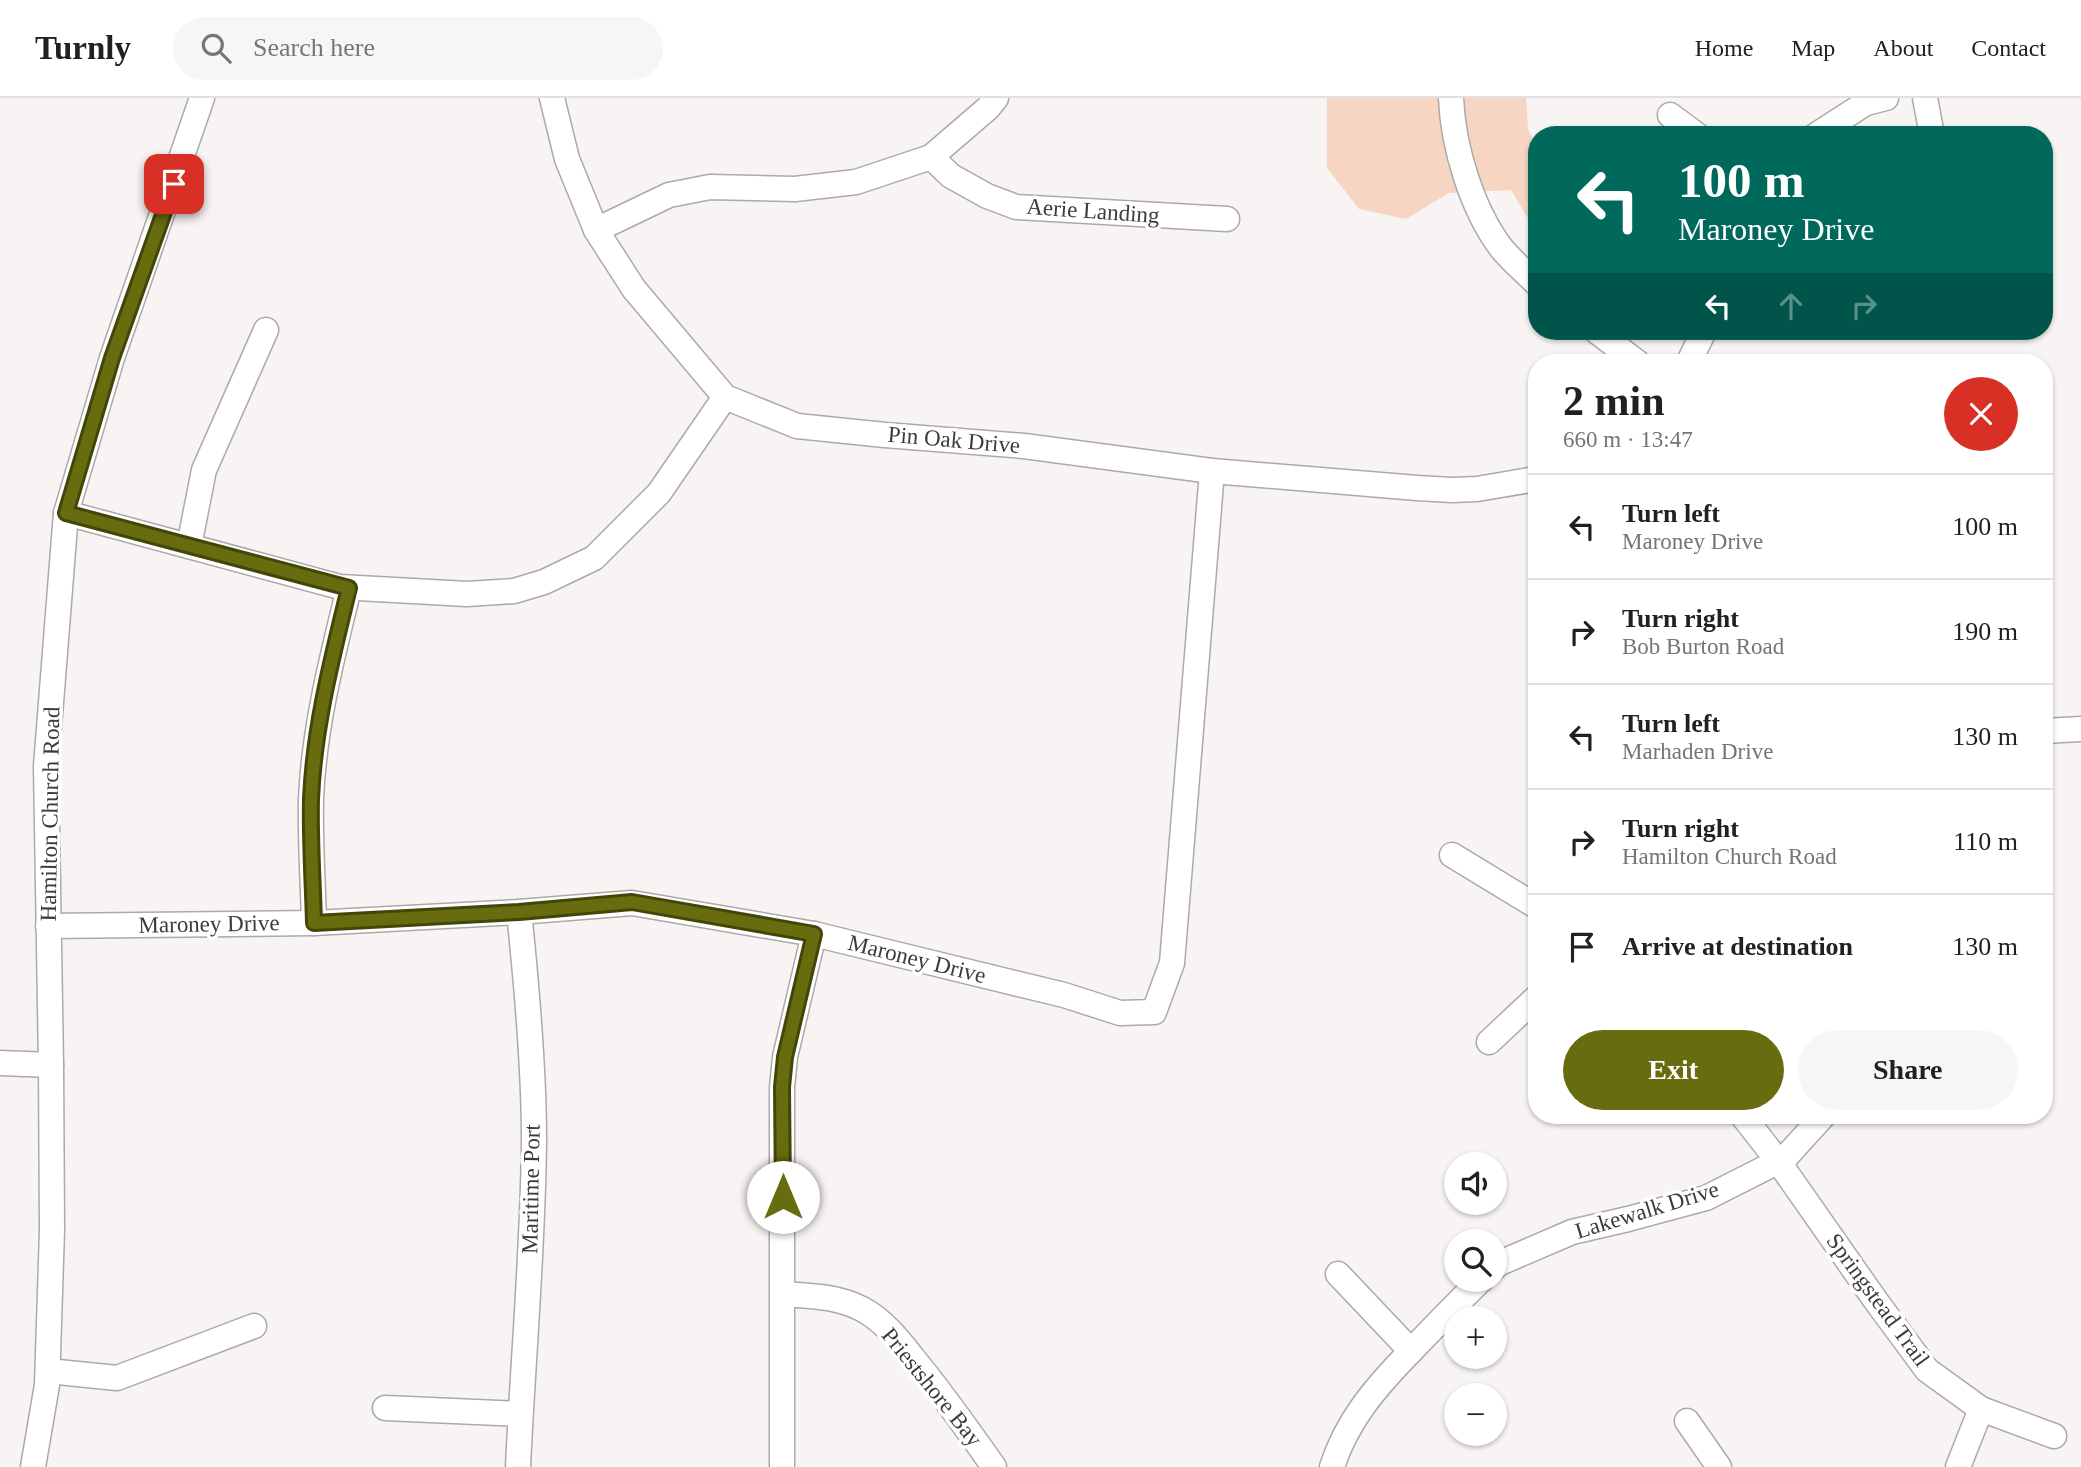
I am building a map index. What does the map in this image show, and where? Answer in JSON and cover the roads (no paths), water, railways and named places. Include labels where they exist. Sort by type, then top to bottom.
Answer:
[{"type":"street","name":"Hamilton Church Road","points":[[33,1467],[48,1371],[52,1230],[46,766],[66,513],[112,358],[202,98]]},
{"type":"street","name":"Pin Oak Drive","points":[[552,98],[567,159],[596,230],[634,289],[724,397],[797,426],[1024,446],[1212,471],[1452,491],[1528,480]]},
{"type":"street","points":[[596,230],[668,195],[710,187],[795,189],[856,182],[931,157],[996,98]]},
{"type":"street","points":[[1451,98],[1459,155],[1476,205],[1502,249],[1528,275]]},
{"type":"street","points":[[1830,126],[1866,103],[1886,98]]},
{"type":"street","points":[[1925,98],[1931,126]]},
{"type":"street","points":[[1670,115],[1685,126]]},
{"type":"street","name":"Aerie Landing","points":[[931,157],[951,176],[987,196],[1016,207],[1227,219]]},
{"type":"street","points":[[189,546],[204,470],[267,330]]},
{"type":"street","points":[[1608,340],[1626,354]]},
{"type":"street","points":[[66,513],[349,588],[467,594],[514,592],[544,582],[594,558],[659,493],[724,397]]},
{"type":"street","name":"Maroney Drive","points":[[48,926],[314,923],[519,912],[632,902],[814,934],[1065,995],[1120,1013],[1154,1012],[1172,963],[1212,471]]},
{"type":"street","points":[[314,923],[311,800],[316,738],[324,689],[349,588]]},
{"type":"street","points":[[2053,731],[2081,729]]},
{"type":"street","points":[[1452,855],[1528,901]]},
{"type":"street","name":"Maritime Port","points":[[518,1467],[534,1140],[530,1037],[519,912]]},
{"type":"street","points":[[782,1467],[782,1087],[785,1057],[814,934]]},
{"type":"street","points":[[1489,1041],[1528,1005]]},
{"type":"street","points":[[0,1063],[51,1065]]},
{"type":"street","name":"Springstead Trail","points":[[1749,1124],[1927,1370],[1981,1409],[2053,1436]]},
{"type":"street","name":"Lakewalk Drive","points":[[1507,1260],[1572,1232],[1628,1220],[1706,1198],[1785,1158],[1816,1124]]},
{"type":"street","points":[[1338,1274],[1412,1350]]},
{"type":"street","points":[[1332,1467],[1336,1453],[1356,1416],[1380,1383],[1468,1292]]},
{"type":"street","name":"Priestshore Bay","points":[[783,1294],[823,1296],[845,1302],[864,1310],[879,1321],[922,1368],[994,1467]]},
{"type":"street","points":[[48,1371],[117,1378],[254,1326]]},
{"type":"street","points":[[385,1408],[520,1414]]},
{"type":"street","points":[[1958,1467],[1981,1409]]},
{"type":"street","points":[[1687,1421],[1719,1467]]}]
